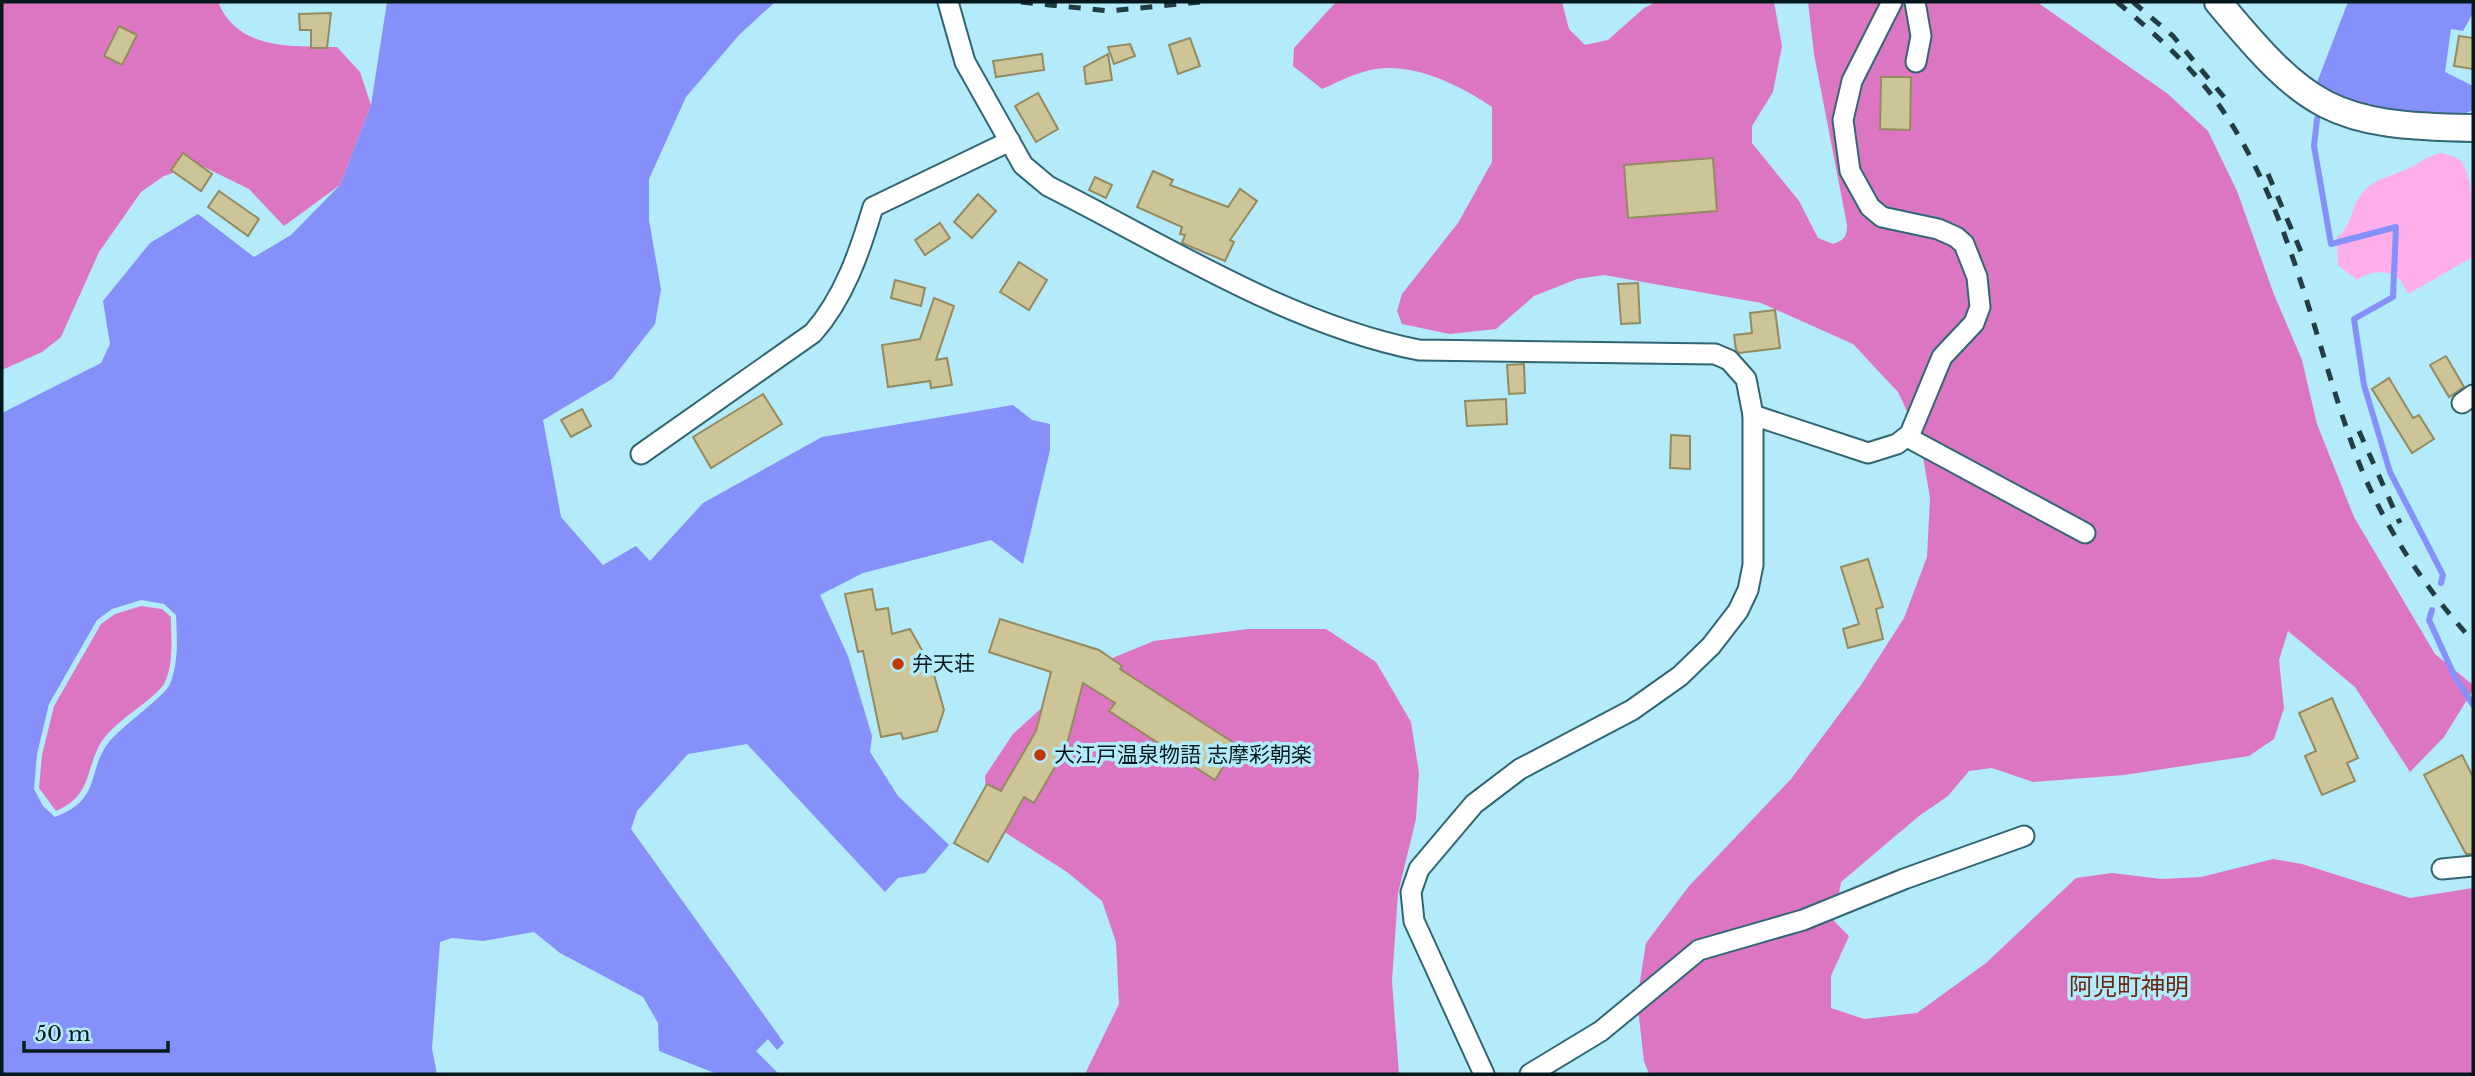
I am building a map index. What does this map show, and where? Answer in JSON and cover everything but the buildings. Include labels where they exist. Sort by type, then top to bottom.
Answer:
[{"type":"highway","points":[[2218,2],[2278,71],[2319,102],[2345,114],[2381,124],[2473,128]]},
{"type":"street","points":[[947,2],[965,62],[1023,165],[1048,186],[1314,321],[1372,341],[1419,350],[1715,354],[1729,360],[1746,379],[1753,415],[1753,565],[1748,590],[1738,611],[1711,646],[1680,676],[1632,710],[1520,769],[1474,804],[1419,869],[1411,892],[1414,920],[1484,1074]]},
{"type":"street","points":[[1753,415],[1868,453],[1882,450],[1907,437],[1942,357],[1974,323],[1980,307],[1977,277],[1964,244],[1938,229],[1882,216],[1870,207],[1850,171],[1843,120],[1852,81],[1892,2]]},
{"type":"street","points":[[1915,2],[1922,36],[1916,62]]},
{"type":"street","points":[[641,454],[813,333],[827,317],[859,252],[873,207],[1010,141]]},
{"type":"street","points":[[1907,437],[2085,534]]},
{"type":"street","points":[[1530,1074],[1601,1031],[1699,950],[1803,920],[1904,879],[2024,836]]},
{"type":"street","points":[[2442,869],[2473,866]]},
{"type":"shaded area","points":[[2,2],[218,2],[227,18],[239,30],[253,38],[285,45],[337,47],[360,72],[371,105],[340,185],[284,226],[249,189],[198,164],[164,176],[141,192],[99,252],[61,337],[42,352],[2,370]]},
{"type":"shaded area","points":[[1336,2],[1562,2],[1569,29],[1585,45],[1608,40],[1644,8],[1656,2],[1774,2],[1782,46],[1773,92],[1752,126],[1752,143],[1799,201],[1818,238],[1833,244],[1844,238],[1847,225],[1814,54],[1808,2],[2037,2],[2168,94],[2208,131],[2237,191],[2273,292],[2302,360],[2317,424],[2354,517],[2435,654],[2473,685],[2473,690],[2444,737],[2410,772],[2355,687],[2288,631],[2279,660],[2284,708],[2274,739],[2249,756],[2124,775],[2033,782],[1992,768],[1969,771],[1948,796],[1919,816],[1841,882],[1834,921],[1849,936],[1831,976],[1831,1008],[1864,1019],[1917,1013],[1986,963],[2076,878],[2112,873],[2162,879],[2201,877],[2273,859],[2302,864],[2410,898],[2473,888],[2473,1074],[1649,1074],[1644,1061],[1637,1000],[1646,943],[1689,886],[1791,779],[1861,685],[1904,618],[1927,557],[1930,498],[1920,439],[1898,392],[1853,344],[1761,303],[1604,275],[1577,279],[1534,296],[1496,329],[1450,334],[1402,324],[1397,311],[1402,294],[1458,223],[1492,162],[1492,107],[1448,82],[1397,68],[1363,72],[1322,89],[1293,66],[1294,48]]},
{"type":"shaded area","points":[[2441,153],[2460,160],[2466,171],[2472,208],[2473,257],[2408,294],[2400,280],[2390,274],[2372,273],[2357,280],[2338,265],[2337,237],[2346,228],[2361,195],[2377,181]]},
{"type":"shaded area","points":[[141,606],[162,609],[171,617],[171,658],[165,682],[153,696],[105,737],[81,791],[76,798],[56,811],[39,788],[42,755],[54,706],[101,624],[115,614]]},
{"type":"shaded area","points":[[1248,629],[1326,629],[1376,662],[1411,722],[1419,773],[1416,819],[1398,893],[1392,981],[1399,1074],[1085,1074],[1119,1004],[1116,942],[1102,901],[1067,872],[1006,833],[987,806],[985,776],[1013,734],[1083,670],[1154,641]]},
{"type":"water","points":[[387,2],[775,2],[739,35],[686,97],[649,179],[649,220],[661,289],[655,324],[612,379],[543,420],[561,517],[603,565],[636,546],[650,561],[703,503],[822,437],[1013,405],[1032,420],[1050,424],[1050,450],[1023,564],[991,540],[863,573],[820,595],[848,656],[872,736],[870,752],[898,796],[949,845],[925,873],[898,878],[885,892],[747,744],[688,754],[637,811],[631,829],[784,1043],[777,1050],[768,1039],[756,1051],[779,1074],[717,1074],[659,1051],[658,1023],[643,997],[560,953],[534,932],[483,941],[452,938],[440,942],[432,1049],[437,1074],[2,1074],[2,413],[101,363],[110,344],[103,301],[150,243],[198,214],[254,257],[291,235],[340,185],[371,105]],"holes":[[[141,600],[164,604],[176,615],[176,658],[170,684],[109,742],[87,793],[80,802],[55,817],[43,806],[34,789],[37,754],[49,704],[97,620],[112,609]]]},
{"type":"water","points":[[2348,2],[2473,2],[2473,13],[2463,31],[2451,29],[2445,72],[2473,86],[2473,110],[2459,116],[2367,110],[2316,85]]},
{"type":"waterway","points":[[2317,119],[2314,146],[2331,244],[2396,227],[2393,297],[2354,319],[2364,385],[2390,472],[2443,575],[2441,583]]},
{"type":"waterway","points":[[2432,610],[2429,620],[2454,675],[2473,705]]},
{"type":"railway","points":[[1021,2],[1109,11],[1200,2]]},
{"type":"railway","points":[[2117,2],[2159,38],[2198,78],[2221,108],[2246,149],[2285,236],[2343,418],[2369,487],[2423,580],[2473,641]]},
{"type":"railway","points":[[2133,2],[2173,36],[2229,103]]},
{"type":"railway","points":[[2268,174],[2302,254]]},
{"type":"railway","points":[[2359,431],[2400,523]]},
{"type":"place","name":"弁天荘","points":[[898,664]]},
{"type":"place","name":"大江戸温泉物語 志摩彩朝楽","points":[[1040,755]]},
{"type":"district","name":"阿児町神明","points":[[2129,986]]}]
